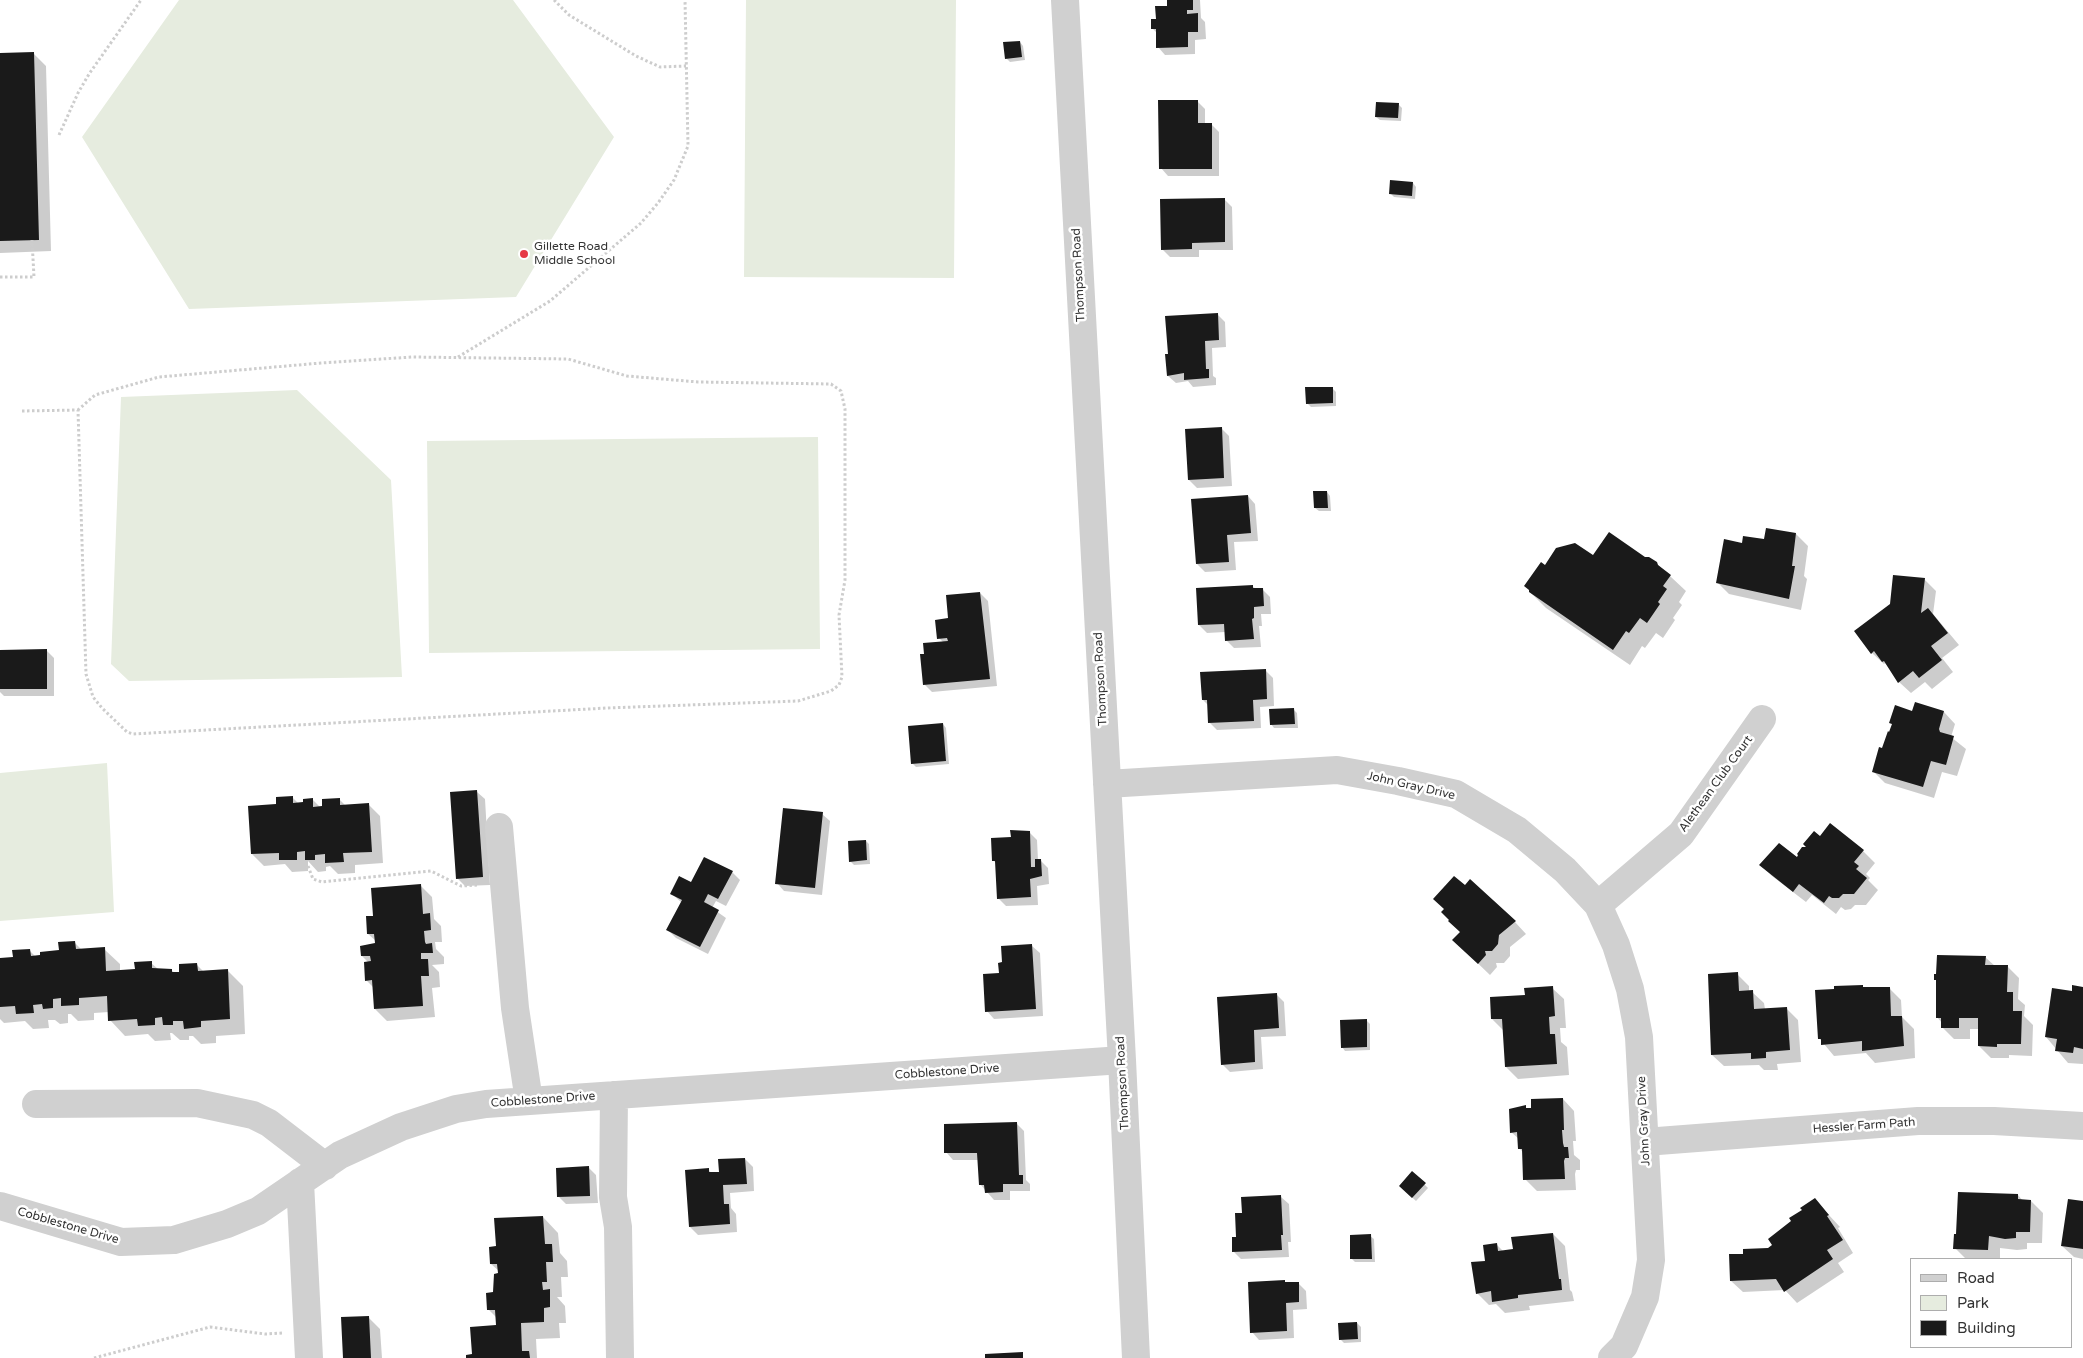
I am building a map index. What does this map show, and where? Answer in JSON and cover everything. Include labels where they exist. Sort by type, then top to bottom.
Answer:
[{"type":"street","name":"Thompson Road","points":[[1065,0],[1122,1060],[1136,1358]]},
{"type":"street","name":"Alethean Club Court","points":[[1598,905],[1681,834],[1762,719]]},
{"type":"street","name":"John Gray Drive","points":[[1107,784],[1337,770],[1456,794],[1517,830],[1565,870],[1598,905],[1616,945],[1630,989],[1640,1036],[1652,1260],[1645,1297],[1624,1346],[1612,1358]]},
{"type":"street","points":[[499,827],[515,1008],[529,1101]]},
{"type":"street","name":"Cobblestone Drive","points":[[0,1206],[122,1242],[174,1240],[227,1224],[258,1211],[340,1155],[410,1124],[456,1109],[486,1104],[1122,1060]]},
{"type":"street","points":[[614,1095],[612,1197],[618,1227],[620,1358]]},
{"type":"street","points":[[36,1104],[197,1103],[244,1113],[269,1123],[325,1166]]},
{"type":"street","name":"Hessler Farm Path","points":[[1645,1142],[1918,1121],[1994,1121],[2083,1126]]},
{"type":"street","points":[[300,1182],[309,1345]]},
{"type":"path","points":[[59,135],[89,74],[142,0]]},
{"type":"path","points":[[554,0],[570,15],[636,56],[660,67],[686,66]]},
{"type":"path","points":[[457,358],[550,301],[641,223],[674,180],[688,146],[685,0]]},
{"type":"path","points":[[0,277],[34,276],[32,240]]},
{"type":"path","points":[[22,411],[78,410],[95,395],[159,377],[380,359],[568,359],[628,376],[698,382],[822,384],[836,386],[841,391],[845,409],[846,565],[839,615],[839,647],[842,669],[839,685],[830,691],[798,701],[608,708],[132,734],[102,708],[93,697],[88,686],[86,674],[78,410]]},
{"type":"path","points":[[308,866],[314,879],[322,882],[431,871],[461,886],[504,883]]},
{"type":"path","points":[[94,1358],[210,1327],[265,1334],[309,1345]]},
{"type":"green space","points":[[179,0],[513,0],[614,137],[516,297],[189,309],[82,137]]},
{"type":"green space","points":[[746,0],[956,0],[954,278],[744,277]]},
{"type":"green space","points":[[297,390],[391,480],[402,677],[129,681],[111,664],[121,397]]},
{"type":"green space","points":[[818,437],[820,649],[429,653],[427,441]]},
{"type":"green space","points":[[107,763],[114,912],[0,921],[0,773]]},
{"type":"building","points":[[1167,0],[1193,0],[1193,10],[1187,10],[1187,14],[1198,13],[1198,32],[1188,32],[1188,47],[1156,48],[1156,29],[1151,29],[1151,19],[1156,19],[1155,6],[1167,6]]},
{"type":"building","points":[[1020,41],[1022,57],[1005,59],[1003,42]]},
{"type":"building","points":[[34,52],[39,240],[0,241],[0,53]]},
{"type":"building","points":[[1158,100],[1198,100],[1198,123],[1212,123],[1212,169],[1159,169]]},
{"type":"building","points":[[1376,102],[1399,103],[1398,118],[1375,117]]},
{"type":"building","points":[[1390,180],[1413,182],[1412,196],[1389,194]]},
{"type":"building","points":[[1225,198],[1225,242],[1192,243],[1192,249],[1161,250],[1160,199]]},
{"type":"building","points":[[1218,313],[1219,340],[1205,341],[1206,369],[1209,369],[1209,378],[1184,380],[1184,373],[1167,376],[1165,354],[1168,354],[1165,316]]},
{"type":"building","points":[[1305,387],[1333,387],[1333,403],[1306,404]]},
{"type":"building","points":[[1222,427],[1224,478],[1188,480],[1185,429]]},
{"type":"building","points":[[1313,491],[1327,491],[1328,508],[1314,508]]},
{"type":"building","points":[[1248,495],[1251,533],[1227,535],[1229,562],[1196,564],[1191,499]]},
{"type":"building","points":[[1766,528],[1796,533],[1792,566],[1795,566],[1789,599],[1716,583],[1724,539],[1742,543],[1743,536],[1764,539]]},
{"type":"building","points":[[1609,532],[1645,557],[1649,557],[1657,562],[1658,565],[1671,575],[1663,586],[1667,589],[1658,602],[1660,604],[1647,623],[1640,618],[1629,633],[1626,631],[1613,650],[1529,592],[1524,586],[1541,562],[1545,565],[1556,548],[1575,543],[1593,555]]},
{"type":"building","points":[[1893,575],[1925,578],[1921,613],[1928,608],[1948,633],[1931,646],[1942,660],[1919,678],[1913,671],[1898,683],[1884,661],[1882,662],[1874,651],[1871,654],[1854,631],[1890,604]]},
{"type":"building","points":[[1253,585],[1253,588],[1263,588],[1264,606],[1254,607],[1254,618],[1252,619],[1254,639],[1225,641],[1224,624],[1198,625],[1196,588]]},
{"type":"building","points":[[980,592],[990,679],[923,685],[920,654],[924,654],[923,643],[948,641],[947,638],[937,639],[935,620],[948,618],[946,595]]},
{"type":"building","points":[[47,649],[47,689],[0,689],[0,650]]},
{"type":"building","points":[[1266,669],[1267,699],[1253,700],[1254,721],[1208,723],[1207,700],[1202,700],[1200,672]]},
{"type":"building","points":[[1915,702],[1944,711],[1939,729],[1940,732],[1954,736],[1946,765],[1931,761],[1923,787],[1872,772],[1879,747],[1882,748],[1892,724],[1889,723],[1895,705],[1912,711]]},
{"type":"building","points":[[1294,708],[1295,724],[1270,725],[1269,709]]},
{"type":"building","points":[[943,723],[946,761],[911,764],[908,726]]},
{"type":"building","points":[[477,790],[483,877],[456,879],[450,792]]},
{"type":"building","points":[[293,796],[293,803],[313,798],[313,807],[322,806],[322,799],[340,798],[340,805],[369,803],[372,852],[343,853],[344,862],[325,863],[325,854],[315,855],[315,860],[305,860],[305,851],[297,852],[297,860],[279,860],[279,853],[251,854],[248,806],[276,804],[276,797]]},
{"type":"building","points":[[783,808],[823,812],[815,888],[775,884]]},
{"type":"building","points":[[1830,823],[1864,850],[1854,862],[1859,866],[1856,869],[1867,878],[1854,894],[1843,894],[1839,898],[1829,896],[1824,903],[1799,884],[1793,892],[1759,865],[1779,843],[1797,857],[1802,847],[1806,847],[1803,844],[1814,831],[1820,836]]},
{"type":"building","points":[[1010,830],[1030,831],[1031,867],[1035,867],[1035,859],[1041,859],[1042,876],[1030,879],[1031,897],[997,899],[995,861],[992,861],[991,838],[1011,837]]},
{"type":"building","points":[[866,840],[867,860],[849,862],[848,841]]},
{"type":"building","points":[[704,857],[733,871],[718,899],[708,894],[704,902],[719,910],[700,947],[666,930],[682,900],[670,894],[679,876],[691,882]]},
{"type":"building","points":[[1454,876],[1465,885],[1470,879],[1516,921],[1499,935],[1498,944],[1492,951],[1485,951],[1486,955],[1478,964],[1452,940],[1460,932],[1448,921],[1441,912],[1444,909],[1433,899]]},
{"type":"building","points":[[421,884],[423,914],[430,913],[431,930],[424,931],[425,942],[426,944],[432,943],[433,953],[421,953],[421,959],[428,959],[429,976],[421,976],[423,1006],[374,1009],[372,980],[365,981],[364,962],[371,961],[370,956],[361,956],[360,946],[375,943],[374,934],[367,934],[366,916],[373,916],[371,888]]},
{"type":"building","points":[[75,941],[76,949],[105,947],[106,971],[135,969],[134,962],[152,961],[152,968],[172,969],[172,972],[179,972],[179,964],[197,963],[198,971],[228,969],[230,1019],[201,1021],[201,1027],[184,1029],[183,1021],[173,1021],[173,1025],[163,1025],[162,1017],[155,1018],[155,1025],[138,1026],[137,1019],[108,1021],[107,996],[79,998],[79,1005],[61,1006],[61,998],[53,999],[53,1008],[43,1009],[42,1004],[33,1005],[34,1013],[16,1014],[15,1006],[0,1007],[0,958],[13,957],[12,950],[30,949],[31,956],[40,955],[40,952],[59,950],[58,942]]},
{"type":"building","points":[[1032,944],[1036,1009],[985,1012],[983,974],[999,973],[998,963],[1002,962],[1001,946]]},
{"type":"building","points":[[1937,955],[1986,956],[1985,965],[2008,965],[2007,992],[2013,992],[2013,1011],[2022,1011],[2021,1044],[1997,1044],[1997,1047],[1978,1046],[1978,1018],[1959,1018],[1959,1028],[1941,1028],[1941,1018],[1936,1018],[1936,980],[1934,980],[1934,974],[1936,974]]},
{"type":"building","points":[[1738,972],[1739,991],[1753,990],[1754,1009],[1787,1007],[1790,1050],[1766,1052],[1766,1058],[1751,1059],[1751,1053],[1711,1055],[1708,974]]},
{"type":"building","points":[[1863,985],[1863,987],[1890,987],[1891,1016],[1902,1016],[1904,1046],[1862,1051],[1862,1041],[1821,1045],[1821,1039],[1818,1039],[1815,990],[1834,989],[1834,986]]},
{"type":"building","points":[[2072,985],[2083,987],[2083,1049],[2074,1047],[2073,1053],[2055,1051],[2057,1039],[2045,1037],[2052,988],[2072,991]]},
{"type":"building","points":[[1553,986],[1555,1016],[1549,1017],[1550,1034],[1555,1034],[1557,1064],[1505,1067],[1502,1019],[1491,1019],[1490,997],[1525,995],[1524,988]]},
{"type":"building","points":[[1277,993],[1279,1028],[1254,1030],[1255,1062],[1221,1065],[1217,997]]},
{"type":"building","points":[[1367,1019],[1367,1047],[1341,1048],[1340,1020]]},
{"type":"building","points":[[1563,1098],[1563,1143],[1564,1147],[1568,1147],[1569,1158],[1565,1158],[1564,1161],[1565,1179],[1523,1180],[1522,1149],[1518,1149],[1517,1132],[1510,1133],[1509,1109],[1526,1105],[1526,1108],[1531,1108],[1531,1099]]},
{"type":"building","points":[[1017,1122],[1019,1175],[1023,1175],[1023,1184],[1003,1184],[1003,1192],[985,1193],[984,1185],[979,1185],[977,1153],[944,1153],[944,1124]]},
{"type":"building","points":[[745,1158],[747,1184],[723,1185],[724,1204],[729,1204],[730,1224],[689,1227],[685,1170],[709,1168],[709,1172],[719,1172],[718,1159]]},
{"type":"building","points":[[589,1166],[590,1196],[557,1197],[556,1168]]},
{"type":"building","points":[[1412,1171],[1426,1183],[1412,1198],[1399,1186]]},
{"type":"building","points":[[1958,1192],[2018,1194],[2018,1199],[2031,1200],[2030,1232],[2016,1232],[2016,1238],[2005,1239],[1989,1236],[1988,1250],[1953,1249],[1954,1234],[1956,1234]]},
{"type":"building","points":[[1281,1195],[1282,1250],[1232,1252],[1232,1237],[1236,1237],[1235,1213],[1242,1213],[1241,1197]]},
{"type":"building","points":[[1815,1198],[1829,1215],[1827,1216],[1843,1240],[1827,1250],[1833,1259],[1784,1292],[1776,1279],[1730,1281],[1729,1254],[1743,1254],[1743,1249],[1768,1248],[1772,1245],[1768,1239],[1791,1221],[1789,1218],[1802,1210],[1800,1208]]},
{"type":"building","points":[[2068,1199],[2083,1201],[2083,1249],[2061,1246]]},
{"type":"building","points":[[543,1216],[545,1244],[552,1244],[553,1262],[546,1262],[547,1282],[542,1282],[543,1290],[550,1289],[550,1307],[544,1308],[544,1322],[521,1323],[522,1351],[529,1351],[530,1358],[466,1358],[466,1355],[472,1354],[470,1327],[496,1325],[495,1310],[487,1310],[486,1293],[493,1292],[494,1274],[498,1273],[497,1264],[490,1264],[489,1247],[496,1246],[494,1218]]},
{"type":"building","points":[[1553,1233],[1562,1290],[1518,1295],[1518,1298],[1492,1302],[1491,1291],[1476,1294],[1471,1262],[1485,1261],[1483,1245],[1497,1243],[1498,1251],[1513,1249],[1511,1237]]},
{"type":"building","points":[[1371,1234],[1372,1259],[1350,1259],[1350,1235]]},
{"type":"building","points":[[1285,1280],[1285,1282],[1299,1282],[1299,1302],[1286,1303],[1287,1331],[1250,1333],[1248,1282]]},
{"type":"building","points":[[369,1316],[371,1358],[343,1358],[341,1317]]},
{"type":"building","points":[[1357,1322],[1358,1339],[1339,1340],[1338,1323]]},
{"type":"building","points":[[1023,1352],[1023,1358],[985,1358],[985,1354]]},
{"type":"place","name":"Gillette Road Middle School","points":[[524,254]]}]
